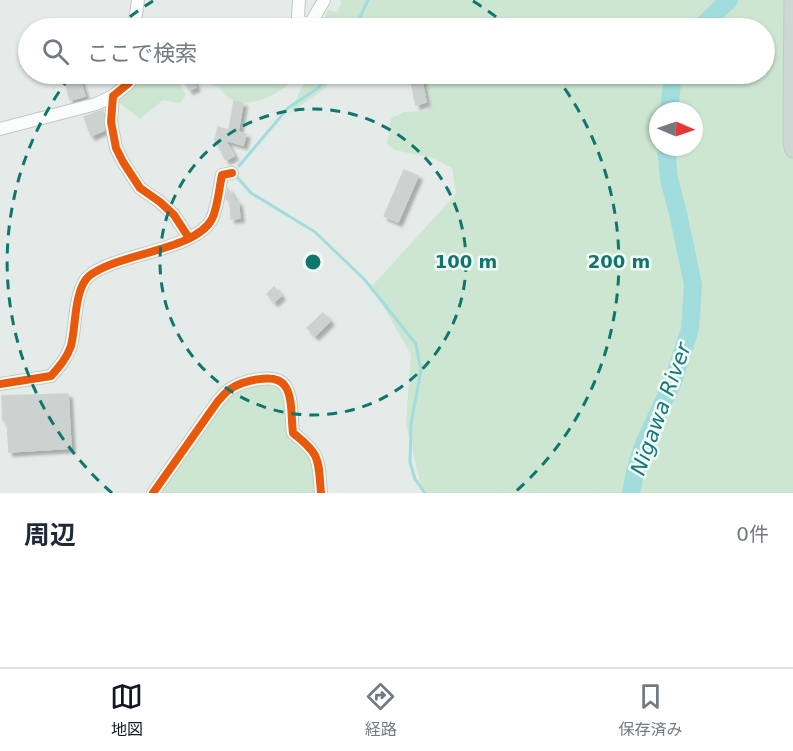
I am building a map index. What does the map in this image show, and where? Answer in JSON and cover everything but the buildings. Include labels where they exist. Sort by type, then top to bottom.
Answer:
[{"type":"main road","points":[[792,0],[790,101],[793,150]]},
{"type":"street","points":[[135,18],[138,0]]},
{"type":"street","points":[[299,0],[299,18]]},
{"type":"street","points":[[313,18],[324,0]]},
{"type":"street","points":[[0,129],[96,104],[113,96],[128,84]]},
{"type":"street","points":[[113,96],[111,122],[116,148],[123,162],[140,188],[174,215],[189,238]]},
{"type":"street","points":[[0,384],[51,376],[63,363],[71,345],[79,295],[87,277],[103,268],[189,238],[205,229],[213,218],[222,175],[232,173]]},
{"type":"street","points":[[153,493],[218,401],[230,389],[243,382],[262,378],[277,380],[285,385],[289,396],[292,433],[310,447],[317,456],[321,493]]},
{"type":"green space","points":[[339,0],[793,0],[793,493],[423,493],[406,424],[411,355],[372,286],[456,194],[452,168],[435,159],[395,150],[387,144],[391,118],[404,112],[427,111],[431,105],[430,92],[426,84],[775,84],[775,18],[324,18],[328,10],[337,12],[342,2]]},
{"type":"green space","points":[[134,84],[180,84],[186,95],[180,103],[163,100],[140,119],[116,100]]},
{"type":"green space","points":[[211,84],[290,84],[265,98],[248,102],[229,98]]},
{"type":"green space","points":[[304,84],[328,84],[324,89],[289,114]]},
{"type":"green space","points":[[262,382],[282,388],[289,433],[314,458],[317,493],[158,493],[172,471],[232,393]]},
{"type":"waterway","points":[[360,18],[368,0]]},
{"type":"waterway","name":"Nigawa River","points":[[710,18],[729,0]]},
{"type":"waterway","points":[[239,166],[288,108],[321,84]]},
{"type":"waterway","name":"Nigawa River","points":[[670,102],[672,84]]},
{"type":"waterway","name":"Nigawa River","points":[[631,493],[643,446],[673,381],[690,329],[693,285],[669,179],[667,156]]},
{"type":"waterway","points":[[237,177],[251,193],[315,232],[365,280],[416,344],[421,370],[411,424],[410,462],[415,479],[425,493]]},
{"type":"cycle path","points":[[128,84],[113,96],[111,122],[116,148],[140,188],[174,215],[189,238]]},
{"type":"cycle path","points":[[0,384],[51,376],[60,366],[71,346],[78,299],[84,282],[89,276],[118,262],[173,245],[203,230],[214,214],[222,175],[232,173]]},
{"type":"cycle path","points":[[153,493],[226,392],[259,379],[274,379],[281,382],[288,391],[293,433],[309,447],[316,458],[321,493]]}]
